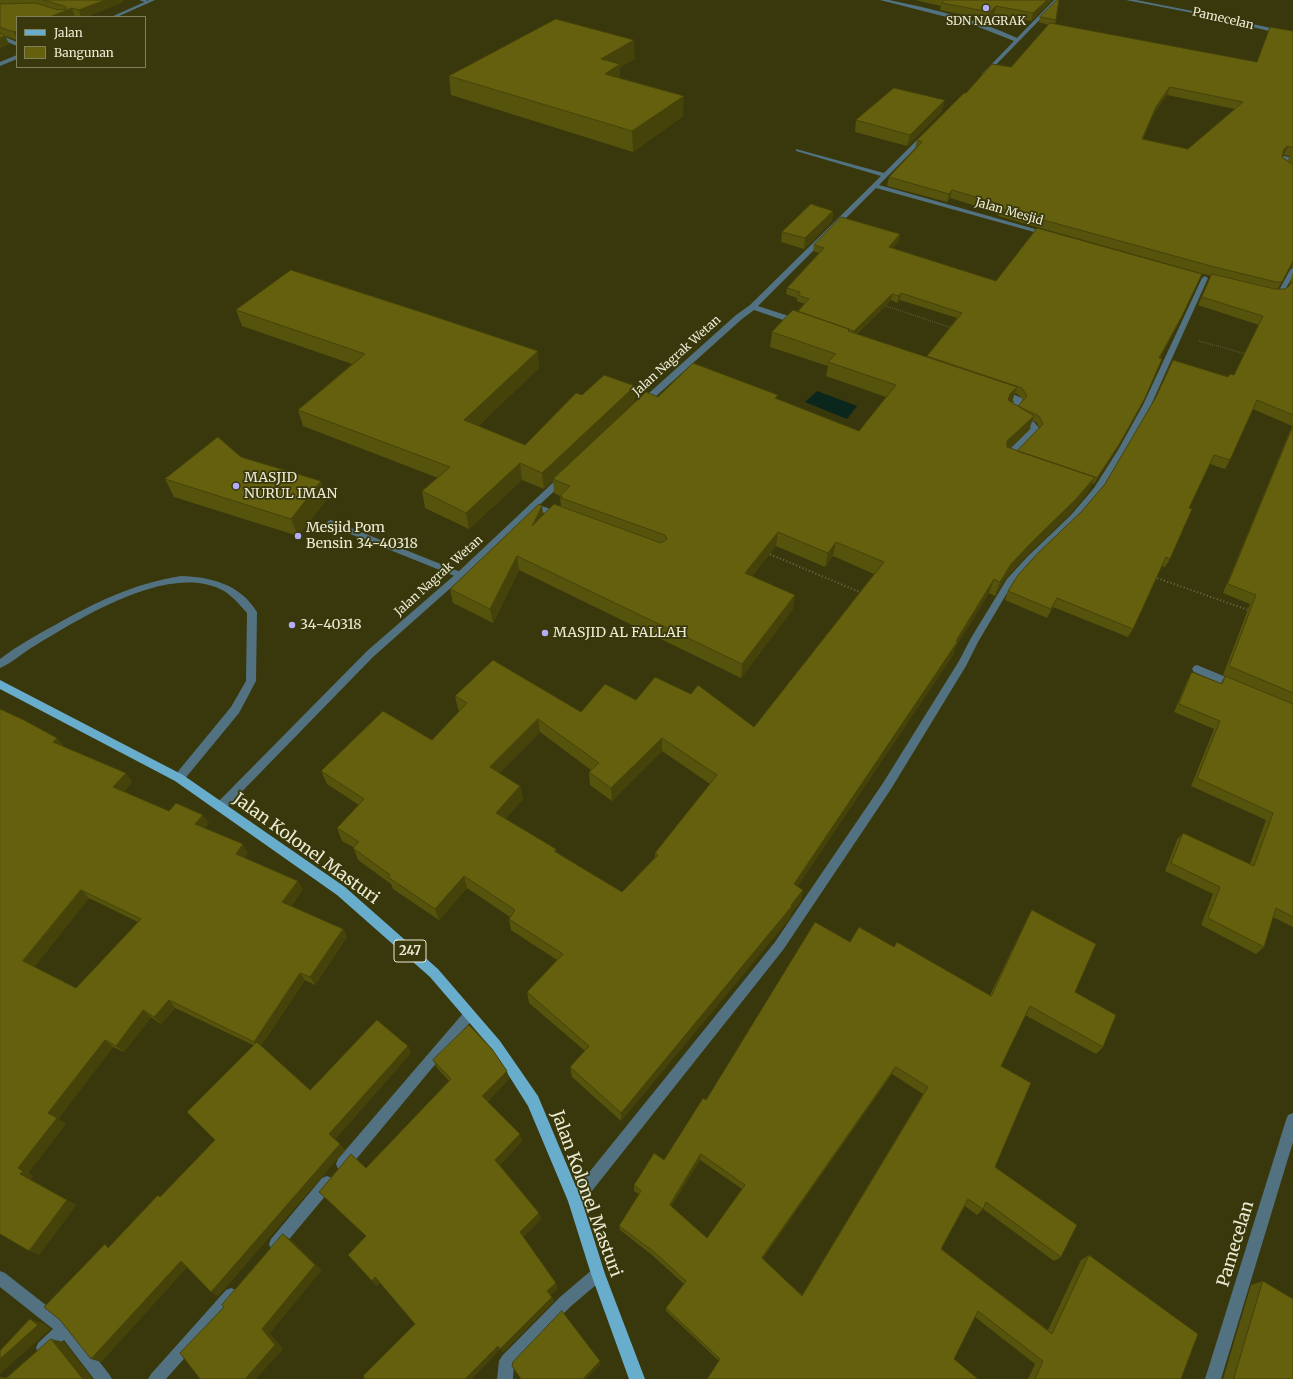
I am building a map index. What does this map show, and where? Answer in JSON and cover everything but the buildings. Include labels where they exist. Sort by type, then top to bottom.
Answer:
[{"type":"main road","name":"Jalan Kolonel Masturi","points":[[0,684],[179,778],[341,891],[434,973],[496,1045],[533,1101],[575,1201],[598,1274],[637,1379]]},
{"type":"street","points":[[141,0],[150,1]]},
{"type":"street","points":[[882,0],[973,22],[995,29],[1017,40]]},
{"type":"street","points":[[978,81],[1057,0]]},
{"type":"street","name":"Pamecelan","points":[[1128,0],[1208,15],[1293,35]]},
{"type":"street","points":[[115,16],[150,1]]},
{"type":"street","points":[[0,37],[16,44]]},
{"type":"street","points":[[0,64],[16,57]]},
{"type":"street","name":"Jalan Nagrak Wetan","points":[[637,408],[739,317],[753,307],[844,214],[876,186],[884,175],[934,126]]},
{"type":"street","points":[[798,150],[884,175]]},
{"type":"street","points":[[1293,160],[1284,158],[1282,165],[1293,172]]},
{"type":"street","name":"Jalan Mesjid","points":[[876,186],[1058,237]]},
{"type":"street","points":[[1264,292],[1275,295],[1280,294],[1293,270]]},
{"type":"street","points":[[575,1201],[779,946],[887,786],[963,663],[974,641],[1010,581],[1030,559],[1074,517],[1093,488],[1122,450],[1147,405],[1180,336],[1205,278]]},
{"type":"street","points":[[753,307],[804,324]]},
{"type":"street","points":[[994,390],[1018,399],[1019,402],[1009,412],[1009,414],[1031,424],[1035,428],[1033,432],[1006,458],[1015,462]]},
{"type":"street","name":"Jalan Nagrak Wetan","points":[[220,807],[370,654],[460,575],[566,474]]},
{"type":"street","points":[[533,506],[570,519]]},
{"type":"street","points":[[331,523],[460,575]]},
{"type":"street","points":[[0,664],[17,650],[92,608],[135,590],[182,581],[203,582],[221,586],[230,591],[239,597],[252,612],[251,681],[235,710],[179,778]]},
{"type":"street","points":[[1197,669],[1242,688]]},
{"type":"street","points":[[265,1257],[469,1014]]},
{"type":"street","name":"Pamecelan","points":[[1213,1379],[1293,1120]]},
{"type":"street","points":[[504,1379],[507,1361],[565,1302],[598,1274]]},
{"type":"street","points":[[0,1278],[65,1329],[104,1379]]},
{"type":"street","points":[[156,1379],[239,1286]]},
{"type":"street","points":[[30,1359],[65,1329]]},
{"type":"path","points":[[876,303],[955,329]]},
{"type":"path","points":[[1180,336],[1248,354]]},
{"type":"path","points":[[762,550],[864,594]]},
{"type":"path","points":[[1152,577],[1256,613]]},
{"type":"shaded area","points":[[817,391],[857,406],[847,419],[805,402]]},
{"type":"place","name":"SDN NAGRAK","points":[[986,8]]},
{"type":"place","name":"MASJID NURUL IMAN","points":[[236,486]]},
{"type":"place","name":"Mesjid Pom Bensin 34-40318","points":[[298,536]]},
{"type":"place","name":"34-40318","points":[[292,625]]},
{"type":"place","name":"MASJID AL FALLAH","points":[[545,633]]}]
